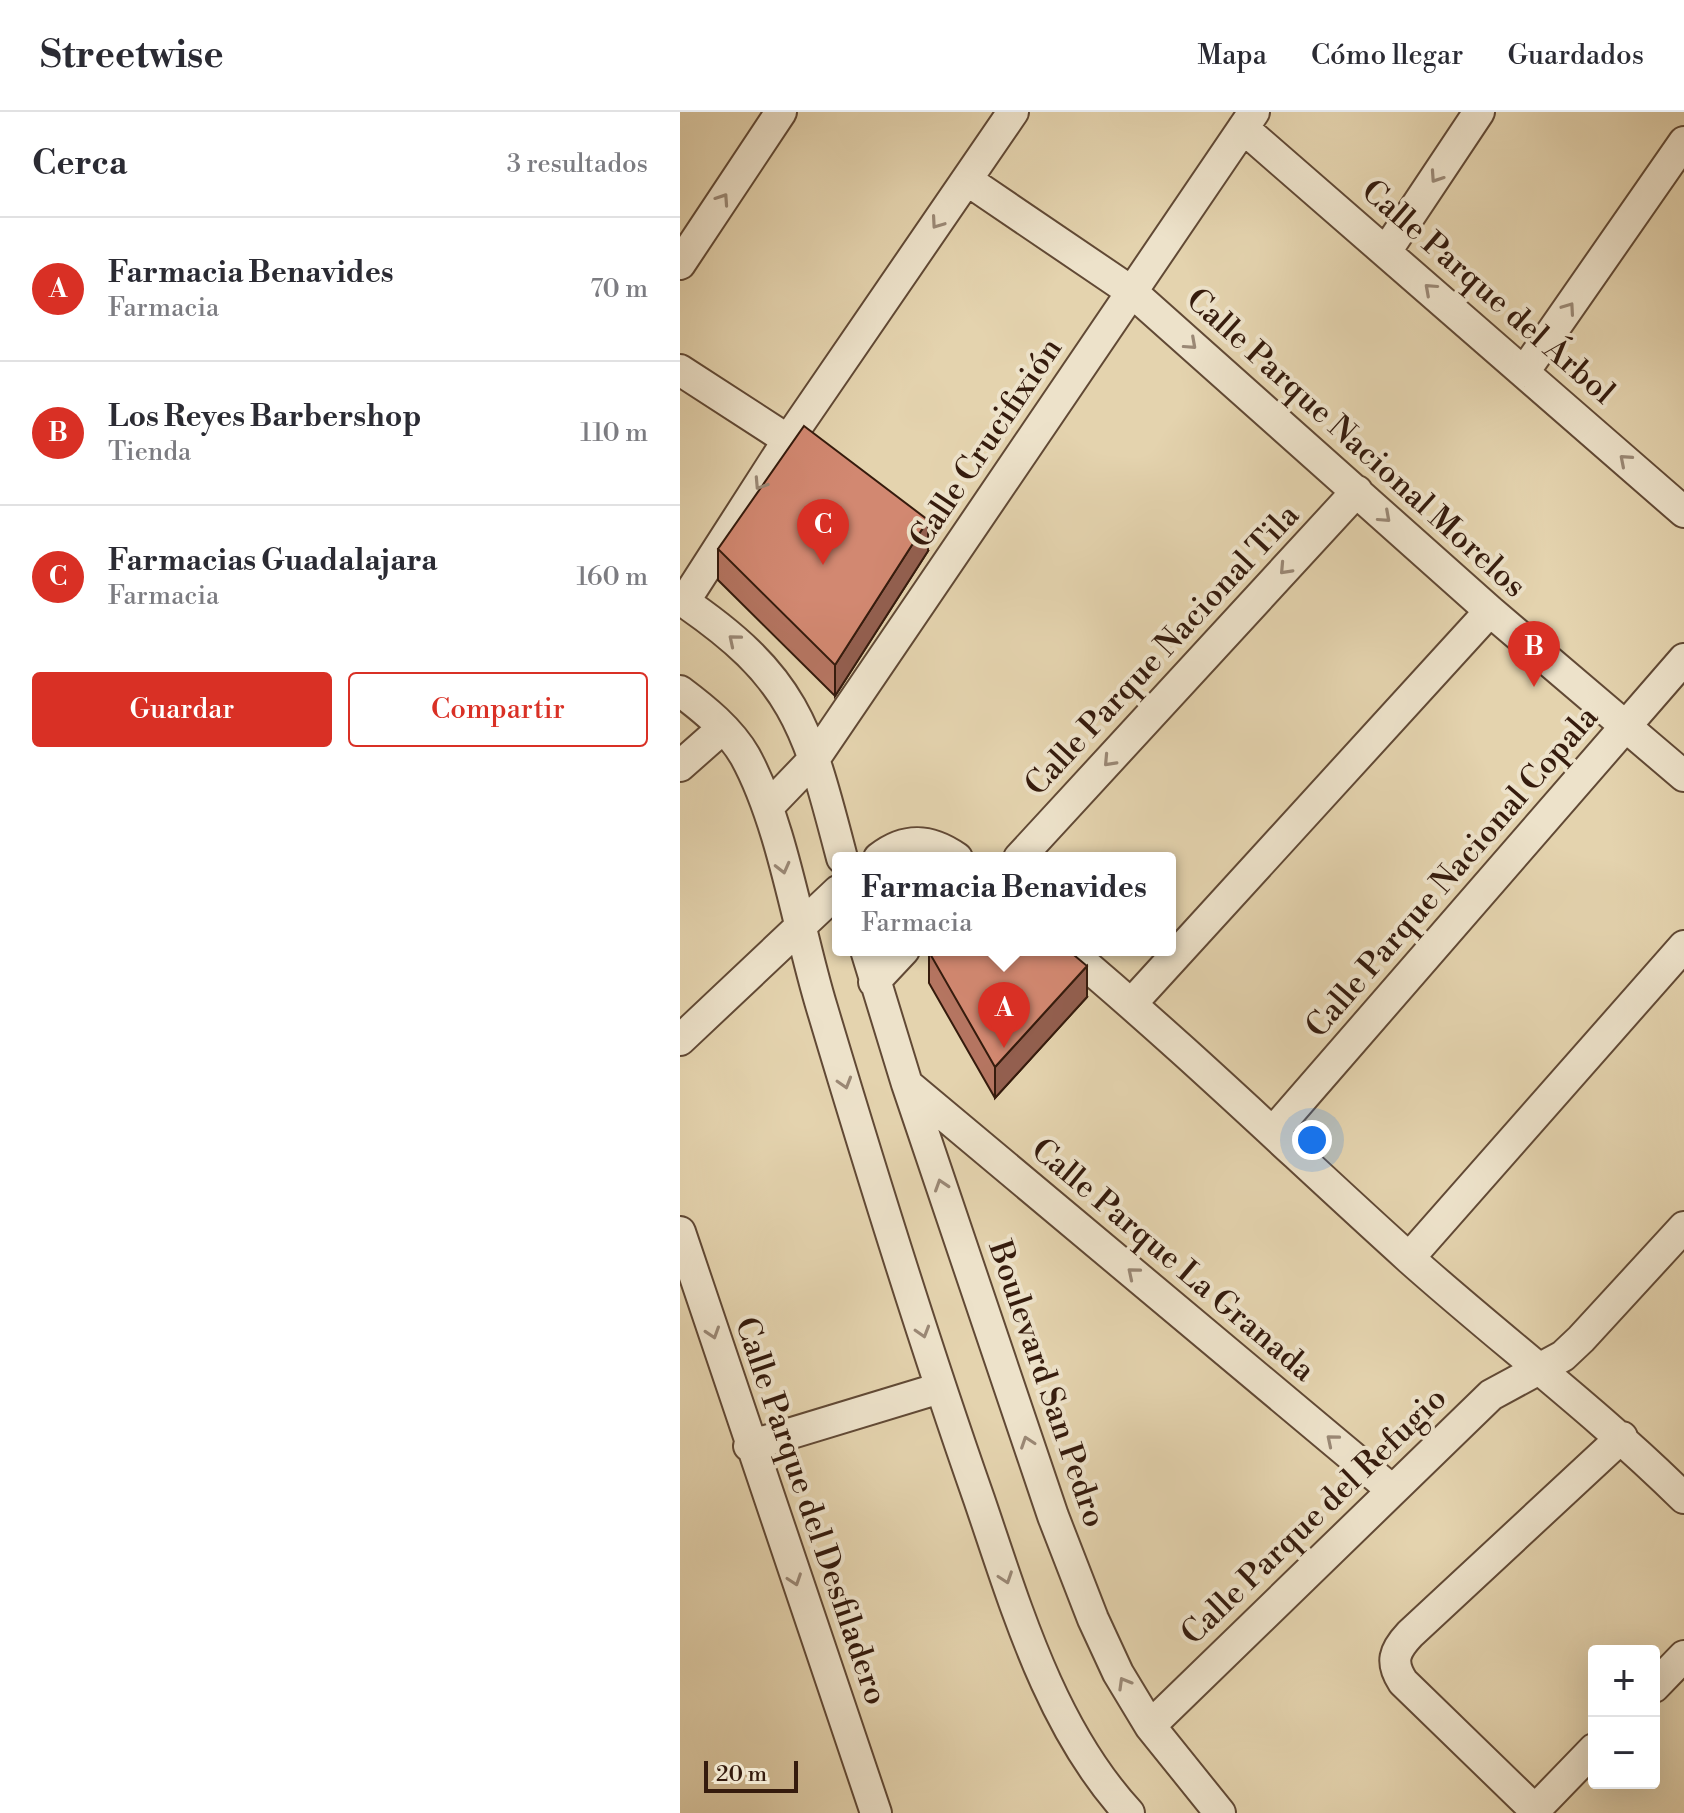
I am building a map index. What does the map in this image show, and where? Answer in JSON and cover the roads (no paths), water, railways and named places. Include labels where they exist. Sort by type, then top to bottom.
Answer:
[{"type":"street","points":[[680,264],[781,112]]},
{"type":"street","points":[[840,852],[815,758],[800,720],[760,662],[682,600],[1013,112]]},
{"type":"street","points":[[1387,250],[1479,112]]},
{"type":"street","name":"Calle Parque del Árbol","points":[[1249,120],[1387,250],[1524,372],[1679,494]]},
{"type":"street","name":"Calle Crucifixión","points":[[768,807],[815,758],[1249,120]]},
{"type":"street","points":[[1524,372],[1684,142]]},
{"type":"street","name":"Calle Parque Nacional Morelos","points":[[967,180],[1132,292],[1490,611],[1684,776]]},
{"type":"street","points":[[680,370],[788,440]]},
{"type":"street","name":"Calle Parque Nacional Tila","points":[[1025,852],[1357,491]]},
{"type":"street","points":[[1176,955],[1490,611]]},
{"type":"street","name":"Calle Parque Nacional Copala","points":[[1273,1132],[1684,659]]},
{"type":"street","points":[[680,691],[723,728],[744,754],[768,807],[822,1009],[940,1388],[1025,1632],[1059,1708],[1116,1809]]},
{"type":"street","points":[[680,766],[723,728]]},
{"type":"street","points":[[890,852],[909,842],[933,842],[948,852]]},
{"type":"street","points":[[680,1040],[832,897]]},
{"type":"street","points":[[1409,1258],[1684,946]]},
{"type":"street","name":"Boulevard San Pedro","points":[[868,956],[907,1084],[1053,1516],[1093,1619],[1118,1673],[1150,1726],[1220,1813]]},
{"type":"street","points":[[874,982],[898,956]]},
{"type":"street","points":[[1075,956],[1132,1003],[1409,1258],[1536,1369],[1622,1437],[1684,1498]]},
{"type":"street","points":[[1132,1003],[1175,956]]},
{"type":"street","name":"Calle Parque La Granada","points":[[907,1084],[1392,1490]]},
{"type":"street","name":"Calle Parque del Refugio","points":[[1150,1726],[1491,1395],[1563,1356],[1684,1227]]},
{"type":"street","name":"Calle Parque del Desfiladero","points":[[680,1232],[749,1446],[876,1813]]},
{"type":"street","points":[[749,1446],[940,1388]]},
{"type":"street","points":[[1588,1755],[1536,1811],[1403,1682],[1395,1669],[1394,1657],[1410,1634],[1622,1437]]},
{"type":"street","points":[[1660,1681],[1684,1656]]},
{"type":"place","name":"Farmacias Guadalajara","points":[[823,565]]},
{"type":"place","name":"Los Reyes Barbershop","points":[[1534,687]]},
{"type":"place","name":"Farmacia Benavides","points":[[1004,1048]]}]
